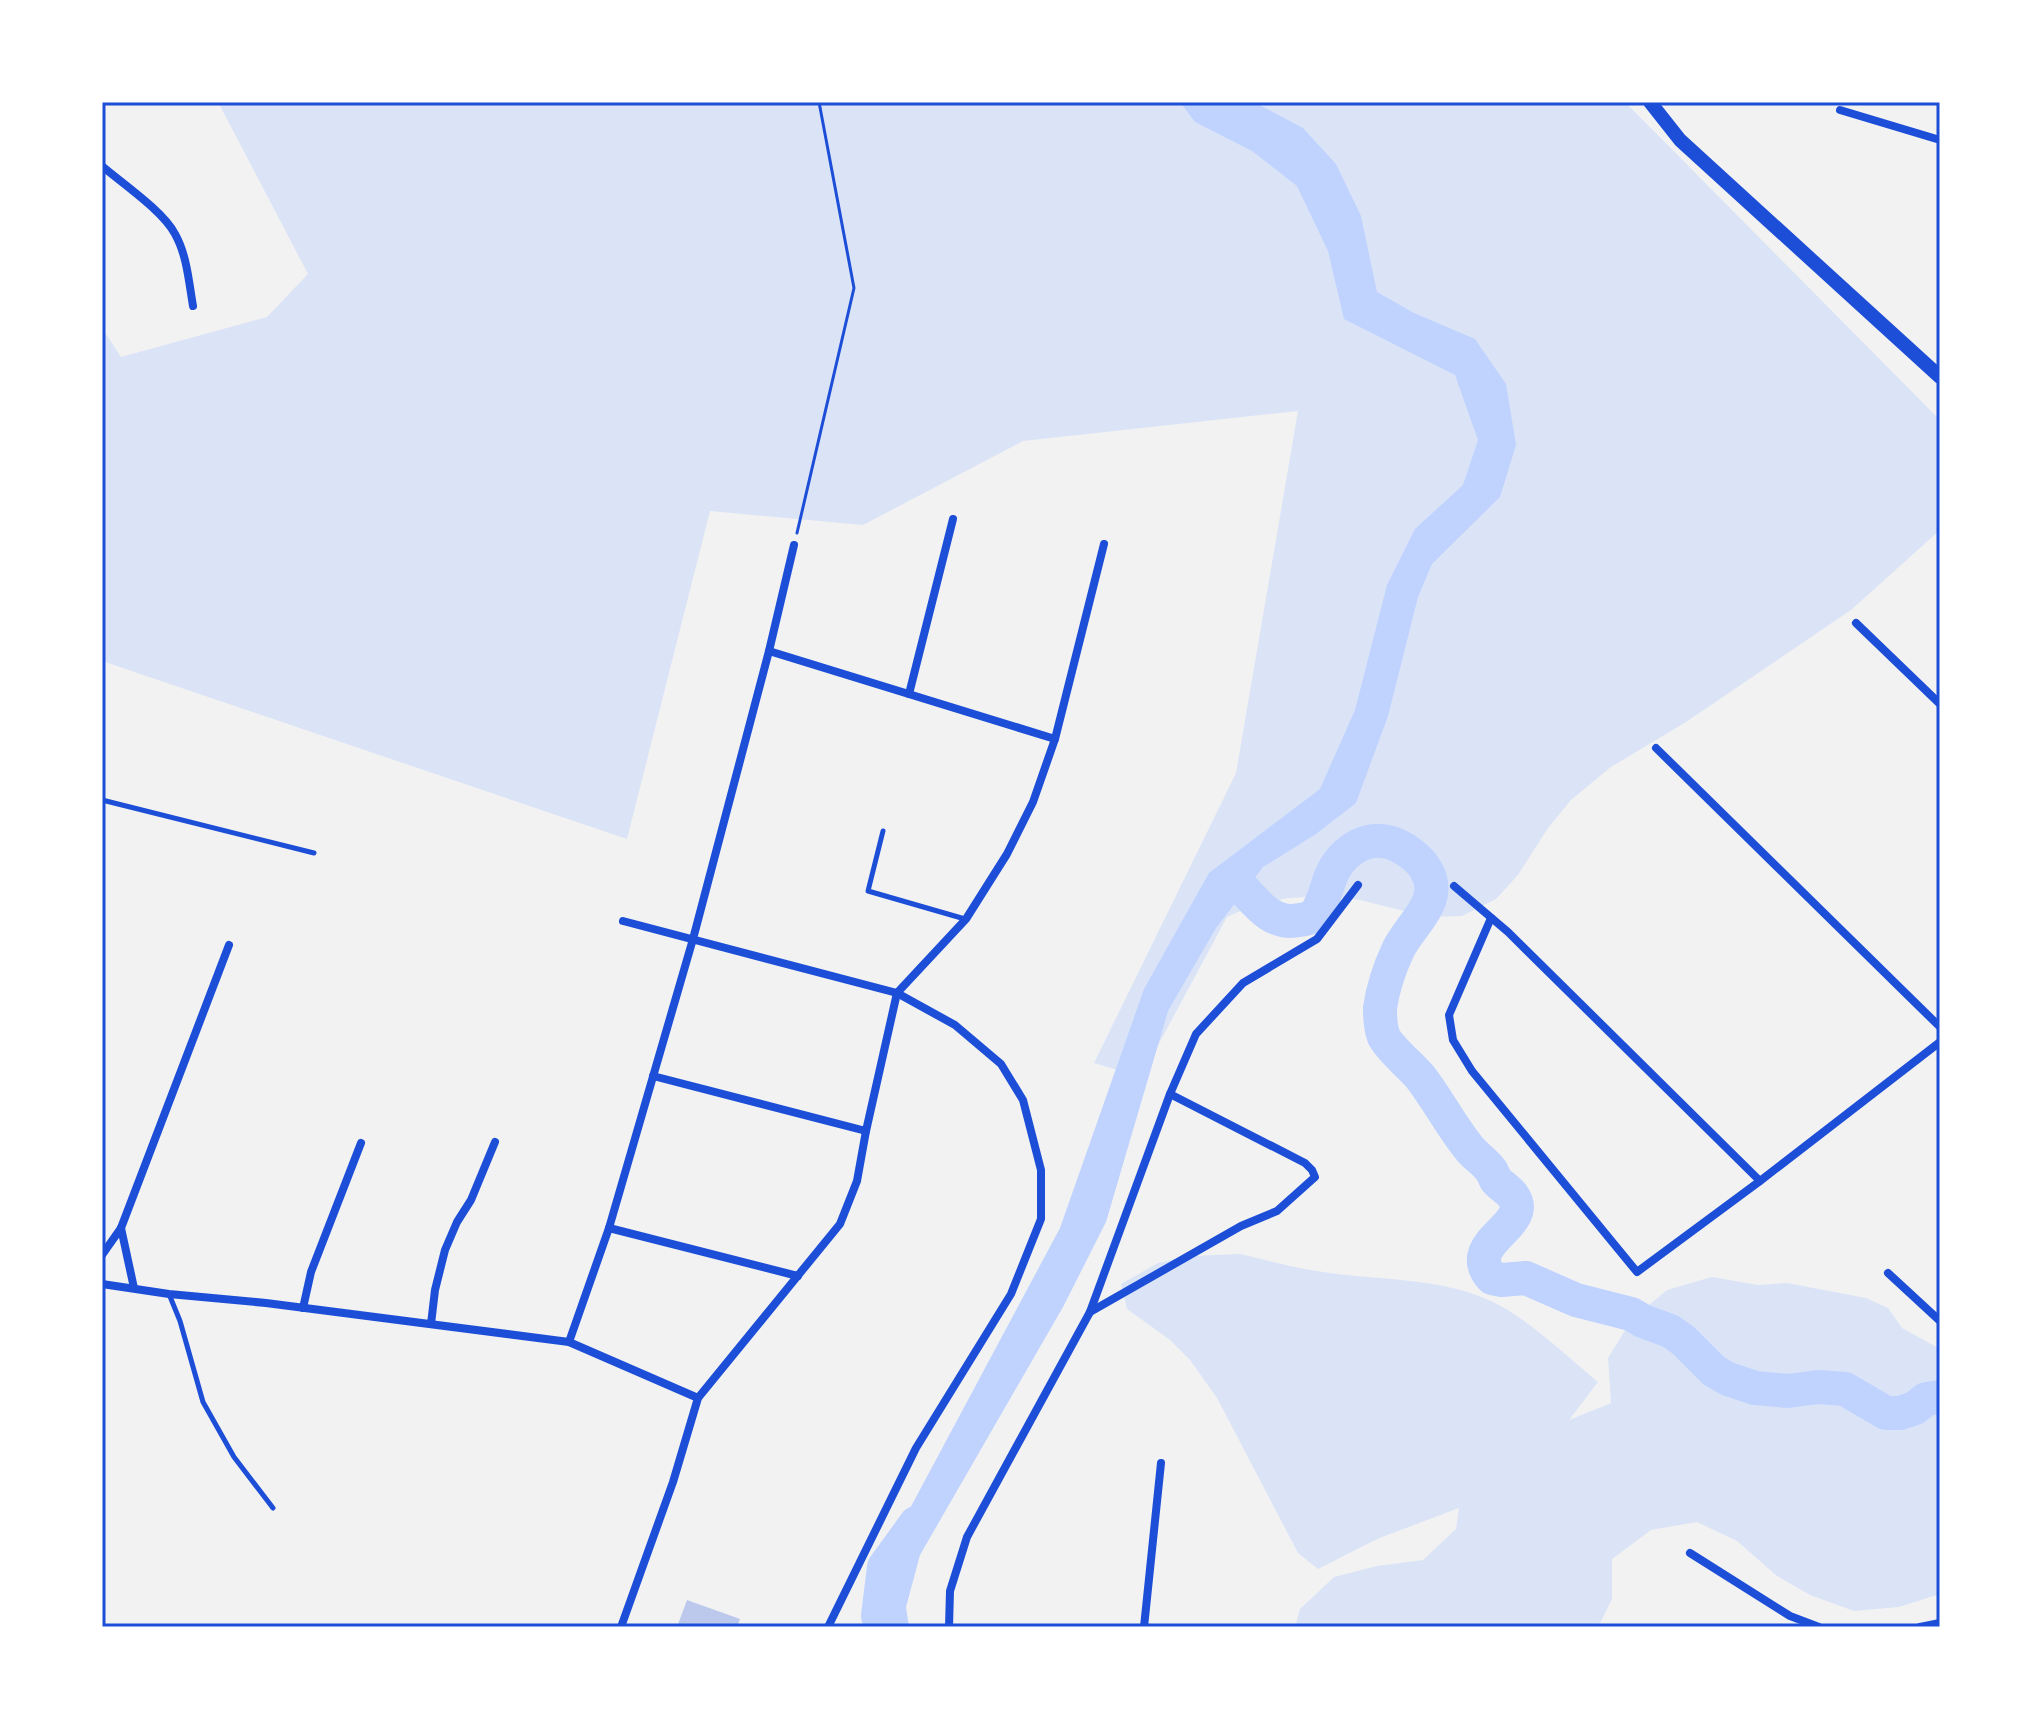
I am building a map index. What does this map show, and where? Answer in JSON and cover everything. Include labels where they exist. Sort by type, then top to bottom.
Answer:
[{"type":"street","points":[[1650,102],[1680,140],[1940,377]]},
{"type":"street","points":[[1840,110],[1940,140]]},
{"type":"street","points":[[102,166],[165,218],[175,234],[184,260],[193,306]]},
{"type":"street","points":[[909,694],[953,519]]},
{"type":"street","points":[[621,1627],[673,1482],[698,1398],[840,1224],[857,1181],[897,993],[966,919],[1007,854],[1033,802],[1055,739],[1104,544]]},
{"type":"street","points":[[569,1342],[609,1228],[693,939],[794,545]]},
{"type":"street","points":[[1856,623],[1940,704]]},
{"type":"street","points":[[769,651],[1055,739]]},
{"type":"street","points":[[1656,748],[1940,1027]]},
{"type":"street","points":[[949,1627],[950,1591],[967,1537],[1090,1312],[1170,1094],[1196,1034],[1243,983],[1317,939],[1358,885]]},
{"type":"street","points":[[1454,886],[1508,932],[1760,1181]]},
{"type":"street","points":[[1491,918],[1449,1015],[1453,1040],[1472,1071],[1637,1272],[1940,1042]]},
{"type":"street","points":[[623,921],[897,993],[955,1025],[1001,1064],[1023,1100],[1041,1170],[1041,1219],[1011,1294],[916,1448],[828,1627]]},
{"type":"street","points":[[102,1255],[121,1228],[229,945]]},
{"type":"street","points":[[653,1076],[866,1131]]},
{"type":"street","points":[[1090,1312],[1241,1226],[1277,1211],[1315,1177],[1305,1163],[1170,1094]]},
{"type":"street","points":[[431,1324],[445,1250],[471,1200],[495,1142]]},
{"type":"street","points":[[303,1308],[311,1272],[361,1143]]},
{"type":"street","points":[[121,1228],[134,1288]]},
{"type":"street","points":[[609,1228],[798,1276]]},
{"type":"street","points":[[1888,1273],[1940,1321]]},
{"type":"street","points":[[102,1284],[569,1342],[698,1398]]},
{"type":"street","points":[[1144,1627],[1161,1463]]},
{"type":"street","points":[[1690,1553],[1790,1616],[1819,1627]]},
{"type":"street","points":[[1920,1627],[1940,1623]]},
{"type":"lane","points":[[102,800],[314,853]]},
{"type":"lane","points":[[883,831],[868,891],[966,919]]},
{"type":"lane","points":[[169,1294],[203,1402],[234,1457],[273,1508]]},
{"type":"path","points":[[794,545],[854,288],[819,102]]},
{"type":"shaded area","points":[[218,102],[1625,102],[1940,420],[1940,530],[1851,610],[1686,722],[1611,767],[1571,800],[1548,828],[1518,875],[1496,899],[1462,916],[1428,917],[1360,900],[1322,896],[1289,898],[1256,904],[1227,917],[1141,1077],[1094,1063],[1236,773],[1298,411],[1023,441],[863,525],[710,511],[627,839],[102,661],[102,328],[121,357],[267,317],[308,274]]},
{"type":"shaded area","points":[[1240,1254],[1317,1271],[1428,1283],[1491,1301],[1532,1327],[1598,1382],[1569,1420],[1611,1403],[1608,1358],[1632,1319],[1667,1290],[1712,1277],[1758,1285],[1787,1283],[1866,1298],[1888,1308],[1902,1328],[1940,1349],[1940,1594],[1899,1607],[1854,1611],[1810,1595],[1777,1576],[1737,1541],[1697,1522],[1651,1530],[1612,1559],[1612,1599],[1598,1627],[1295,1627],[1300,1609],[1334,1577],[1377,1566],[1423,1560],[1456,1529],[1459,1508],[1377,1539],[1318,1569],[1298,1553],[1217,1398],[1190,1360],[1170,1340],[1127,1309],[1121,1284],[1158,1263],[1191,1256]]},
{"type":"water","points":[[1180,102],[1254,102],[1303,128],[1336,164],[1361,216],[1377,292],[1414,313],[1475,339],[1506,384],[1516,445],[1500,497],[1432,564],[1418,597],[1388,716],[1356,803],[1316,834],[1263,867],[1216,928],[1168,1011],[1106,1222],[1063,1307],[920,1555],[906,1607],[909,1627],[888,1627],[880,1601],[892,1542],[1060,1228],[1144,989],[1209,873],[1320,789],[1355,710],[1387,585],[1415,529],[1463,485],[1478,440],[1455,375],[1344,319],[1328,251],[1297,186],[1252,151],[1195,122]]},
{"type":"building","points":[[687,1600],[740,1619],[737,1627],[677,1627]]},
{"type":"waterway","points":[[1238,884],[1269,914],[1291,921],[1314,915],[1335,868],[1346,854],[1361,844],[1379,841],[1393,844],[1423,865],[1431,881],[1429,902],[1403,940],[1392,963],[1380,1008],[1381,1027],[1387,1042],[1421,1078],[1469,1148],[1513,1196],[1517,1207],[1514,1216],[1485,1254],[1485,1265],[1492,1278],[1526,1278],[1576,1300],[1631,1314],[1670,1331],[1714,1371],[1755,1388],[1788,1391],[1818,1387],[1845,1389],[1886,1413],[1900,1413],[1915,1408],[1926,1399],[1940,1397]]},
{"type":"waterway","points":[[882,1627],[878,1616],[884,1567],[916,1523]]}]
